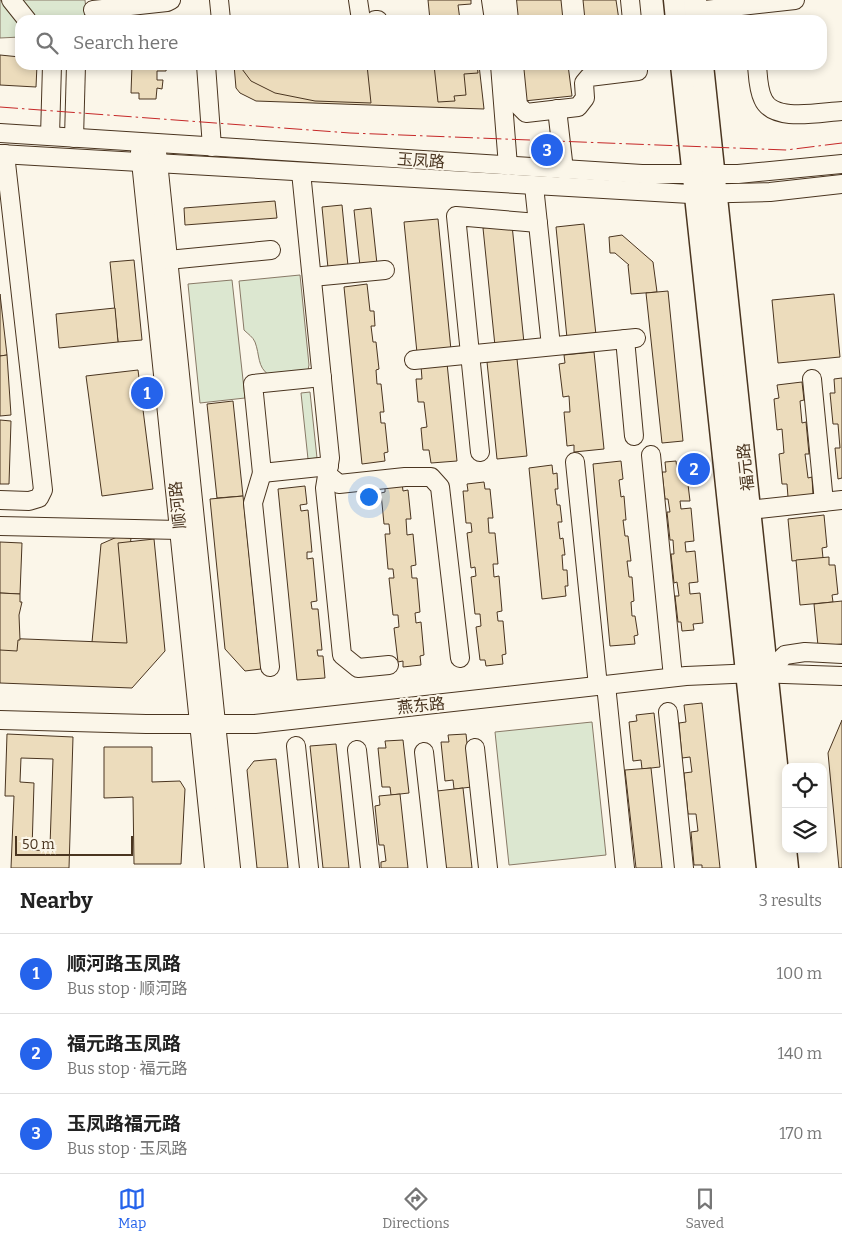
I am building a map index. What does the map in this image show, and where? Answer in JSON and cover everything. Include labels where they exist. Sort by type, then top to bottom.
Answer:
[{"type":"main road","points":[[675,0],[691,13]]},
{"type":"main road","name":"福元路","points":[[683,70],[705,184],[749,510],[768,868]]},
{"type":"main road","name":"福元路","points":[[702,70],[705,184],[757,673],[787,868]]},
{"type":"street","points":[[11,0],[23,15]]},
{"type":"street","points":[[93,10],[171,0]]},
{"type":"street","points":[[219,0],[220,15]]},
{"type":"street","points":[[358,0],[360,15]]},
{"type":"street","points":[[491,0],[493,15]]},
{"type":"street","points":[[507,0],[508,15]]},
{"type":"street","points":[[630,0],[632,15]]},
{"type":"street","points":[[691,13],[750,8],[795,0]]},
{"type":"street","points":[[50,136],[52,70]]},
{"type":"street","points":[[74,138],[76,70]]},
{"type":"street","points":[[206,70],[212,147]]},
{"type":"street","points":[[500,70],[508,166]]},
{"type":"street","points":[[514,70],[518,105],[526,113],[578,107],[585,98],[584,83],[589,77],[638,70]]},
{"type":"street","points":[[758,70],[763,101],[770,108],[778,112],[788,115],[842,111]]},
{"type":"street","points":[[557,109],[564,170]]},
{"type":"street","name":"玉凤路","points":[[0,133],[619,174],[770,192],[842,184]]},
{"type":"street","name":"顺河路","points":[[147,142],[180,530],[231,868]]},
{"type":"street","points":[[0,500],[29,501],[39,498],[43,490],[3,154]]},
{"type":"street","name":"玉凤路","points":[[3,154],[534,186],[705,184],[770,172],[842,164]]},
{"type":"street","name":"顺河路","points":[[149,163],[168,260],[208,724],[214,868]]},
{"type":"street","points":[[301,172],[330,458],[325,488],[342,655],[358,668],[389,665]]},
{"type":"street","points":[[534,186],[551,346]]},
{"type":"street","points":[[480,452],[456,216],[538,223]]},
{"type":"street","points":[[168,260],[271,250]]},
{"type":"street","points":[[312,278],[385,270]]},
{"type":"street","points":[[414,360],[630,338],[634,436]]},
{"type":"street","points":[[270,667],[252,503],[262,473],[253,384],[322,377]]},
{"type":"street","points":[[812,379],[824,502]]},
{"type":"street","points":[[651,455],[673,677]]},
{"type":"street","points":[[575,462],[625,868]]},
{"type":"street","points":[[262,473],[328,470]]},
{"type":"street","points":[[328,470],[339,484],[404,477],[431,477],[440,487],[460,658]]},
{"type":"street","points":[[749,510],[842,500]]},
{"type":"street","points":[[0,526],[180,530]]},
{"type":"street","points":[[757,673],[785,655],[805,652],[842,654]]},
{"type":"street","name":"燕东路","points":[[0,720],[255,724],[673,677],[757,673],[842,676]]},
{"type":"street","points":[[668,712],[684,868]]},
{"type":"street","points":[[296,746],[309,868]]},
{"type":"street","points":[[475,748],[488,868]]},
{"type":"street","points":[[357,750],[370,868]]},
{"type":"street","points":[[424,752],[437,868]]},
{"type":"green space","points":[[0,0],[15,16],[15,37],[0,38]]},
{"type":"green space","points":[[18,0],[85,0],[86,15],[30,15]]},
{"type":"green space","points":[[300,275],[308,370],[269,375],[262,368],[254,340],[244,330],[239,281]]},
{"type":"green space","points":[[232,280],[245,398],[200,403],[188,284]]},
{"type":"green space","points":[[310,392],[317,458],[308,459],[301,393]]},
{"type":"green space","points":[[592,722],[606,855],[509,865],[495,732]]},
{"type":"building","points":[[428,0],[471,0],[471,4],[458,5],[459,15],[430,15]]},
{"type":"building","points":[[513,0],[561,0],[562,15],[514,15]]},
{"type":"building","points":[[583,0],[616,0],[618,15],[584,15]]},
{"type":"building","points":[[0,55],[15,56],[15,70],[37,70],[36,87],[0,85]]},
{"type":"building","points":[[132,70],[166,70],[157,71],[157,80],[163,80],[162,89],[157,88],[156,99],[139,99],[139,93],[131,93]]},
{"type":"building","points":[[234,70],[480,70],[484,109],[256,101],[240,93],[236,88]]},
{"type":"building","points":[[243,70],[368,70],[371,103],[315,101],[275,93],[251,81]]},
{"type":"building","points":[[435,70],[478,70],[478,73],[464,74],[466,95],[454,96],[455,101],[438,102]]},
{"type":"building","points":[[521,70],[569,70],[572,96],[524,101]]},
{"type":"building","points":[[275,201],[277,218],[185,225],[184,208]]},
{"type":"building","points":[[342,205],[348,266],[328,268],[322,207]]},
{"type":"building","points":[[371,208],[377,264],[360,266],[354,210]]},
{"type":"building","points":[[438,219],[451,350],[417,353],[404,222]]},
{"type":"building","points":[[584,224],[596,335],[567,338],[556,227]]},
{"type":"building","points":[[512,225],[524,343],[495,346],[483,228]]},
{"type":"building","points":[[622,235],[653,262],[657,292],[631,294],[629,265],[615,253],[610,253],[609,237]]},
{"type":"building","points":[[134,260],[142,340],[118,342],[110,262]]},
{"type":"building","points":[[367,284],[370,311],[374,311],[375,326],[371,326],[373,342],[376,342],[379,369],[376,370],[377,384],[381,384],[384,412],[380,412],[381,423],[385,423],[388,452],[384,453],[385,461],[362,464],[344,287]]},
{"type":"building","points":[[668,291],[683,441],[662,443],[646,293]]},
{"type":"building","points":[[0,294],[7,355],[0,356]]},
{"type":"building","points":[[834,294],[840,357],[778,363],[772,300]]},
{"type":"building","points":[[115,308],[118,342],[59,348],[56,314]]},
{"type":"building","points":[[594,352],[604,449],[574,452],[574,445],[567,446],[564,412],[570,412],[569,396],[563,397],[559,364],[565,363],[564,355]]},
{"type":"building","points":[[7,355],[11,415],[0,416],[0,356]]},
{"type":"building","points":[[517,359],[527,456],[497,459],[487,362]]},
{"type":"building","points":[[447,363],[457,461],[431,463],[429,450],[423,450],[421,428],[427,427],[424,402],[418,402],[416,379],[422,379],[421,366]]},
{"type":"building","points":[[138,370],[153,489],[102,496],[86,376]]},
{"type":"building","points":[[842,378],[842,478],[838,479],[835,448],[840,448],[838,424],[833,424],[830,393],[835,393],[834,379]]},
{"type":"building","points":[[802,382],[804,400],[800,401],[802,423],[806,422],[809,454],[805,454],[808,478],[812,477],[813,495],[788,497],[787,484],[782,484],[779,454],[784,453],[782,429],[777,430],[774,399],[779,398],[777,385]]},
{"type":"building","points":[[233,401],[243,496],[217,498],[207,404]]},
{"type":"building","points":[[0,420],[11,421],[9,484],[0,484]]},
{"type":"building","points":[[621,461],[623,479],[619,480],[621,497],[624,496],[626,520],[623,520],[625,536],[628,536],[631,561],[627,561],[629,577],[632,577],[634,601],[631,602],[632,616],[635,616],[638,635],[634,636],[635,644],[610,646],[593,464]]},
{"type":"building","points":[[676,461],[677,469],[686,468],[690,501],[680,501],[681,509],[691,508],[694,541],[685,542],[686,552],[695,551],[698,582],[689,583],[690,594],[700,593],[703,623],[693,624],[694,630],[682,631],[681,622],[678,622],[675,596],[679,596],[677,582],[674,583],[671,554],[674,554],[673,540],[670,540],[667,512],[670,512],[668,499],[665,499],[662,472],[666,472],[665,462]]},
{"type":"building","points":[[552,465],[553,474],[557,473],[558,489],[555,489],[557,505],[560,505],[562,522],[558,522],[560,539],[563,538],[565,555],[562,555],[563,570],[567,570],[568,586],[565,586],[566,596],[542,599],[529,468]]},
{"type":"building","points":[[484,482],[485,489],[490,489],[493,518],[488,518],[489,533],[495,533],[498,564],[493,564],[494,577],[499,576],[502,611],[497,612],[498,621],[503,621],[506,654],[502,655],[503,664],[486,666],[485,660],[480,660],[476,627],[481,626],[480,614],[475,614],[471,577],[476,576],[475,567],[471,568],[467,533],[472,532],[471,523],[466,523],[463,491],[468,491],[467,484]]},
{"type":"building","points":[[402,483],[403,491],[408,490],[411,519],[406,519],[407,535],[413,534],[416,565],[411,566],[412,578],[417,578],[420,612],[415,613],[416,623],[421,622],[424,655],[420,656],[421,665],[403,667],[403,661],[398,662],[394,628],[399,627],[398,615],[393,615],[389,578],[394,578],[393,569],[388,569],[385,534],[390,534],[389,524],[384,524],[381,493],[385,492],[385,485]]},
{"type":"building","points":[[305,486],[307,504],[300,505],[301,511],[308,510],[312,552],[307,552],[307,559],[313,558],[317,601],[311,602],[312,609],[318,609],[322,650],[317,650],[318,656],[323,656],[325,678],[297,680],[278,489]]},
{"type":"building","points":[[243,496],[261,669],[245,671],[225,649],[210,499]]},
{"type":"building","points":[[824,515],[827,547],[822,548],[823,558],[792,561],[788,519]]},
{"type":"building","points":[[117,537],[131,538],[130,547],[143,548],[143,553],[148,554],[138,659],[134,659],[134,666],[123,664],[123,675],[108,673],[90,664],[101,544]]},
{"type":"building","points":[[154,539],[165,651],[132,688],[0,683],[0,638],[127,643],[118,543]]},
{"type":"building","points":[[0,542],[22,543],[20,594],[0,593]]},
{"type":"building","points":[[829,557],[829,565],[835,565],[838,594],[832,595],[833,602],[800,605],[796,560]]},
{"type":"building","points":[[0,593],[20,594],[20,602],[22,602],[19,615],[20,640],[18,640],[17,651],[0,650]]},
{"type":"building","points":[[842,601],[842,644],[818,646],[814,604]]},
{"type":"building","points":[[702,703],[720,868],[702,868],[702,865],[694,865],[691,832],[698,831],[696,814],[688,814],[684,773],[692,772],[690,757],[682,758],[679,723],[686,722],[684,705]]},
{"type":"building","points":[[654,713],[660,767],[642,769],[641,760],[633,761],[629,722],[637,721],[636,715]]},
{"type":"building","points":[[842,720],[842,868],[839,868],[828,753]]},
{"type":"building","points":[[7,734],[73,737],[69,868],[11,868],[14,796],[5,796]],"holes":[[[21,758],[53,759],[50,846],[53,846],[53,851],[32,850],[34,783],[20,782]]]},
{"type":"building","points":[[466,734],[472,787],[454,789],[453,780],[445,781],[441,742],[449,742],[448,735]]},
{"type":"building","points":[[403,740],[409,793],[391,795],[390,787],[382,787],[378,748],[386,748],[385,741]]},
{"type":"building","points":[[336,744],[349,868],[323,868],[310,746]]},
{"type":"building","points":[[104,747],[152,747],[152,782],[180,781],[185,789],[181,864],[134,864],[133,797],[104,798]]},
{"type":"building","points":[[276,759],[288,868],[257,868],[247,770],[254,761]]},
{"type":"building","points":[[651,768],[662,868],[636,868],[625,770]]},
{"type":"building","points":[[463,788],[472,868],[446,868],[437,791]]},
{"type":"building","points":[[400,794],[408,868],[381,868],[381,862],[386,861],[384,845],[379,845],[375,806],[380,805],[379,796]]},
{"type":"power","points":[[0,107],[350,133],[786,150],[842,143]]},
{"type":"place","name":"玉凤路福元路","points":[[547,150]]},
{"type":"place","name":"顺河路玉凤路","points":[[147,393]]},
{"type":"place","name":"福元路玉凤路","points":[[694,469]]}]
